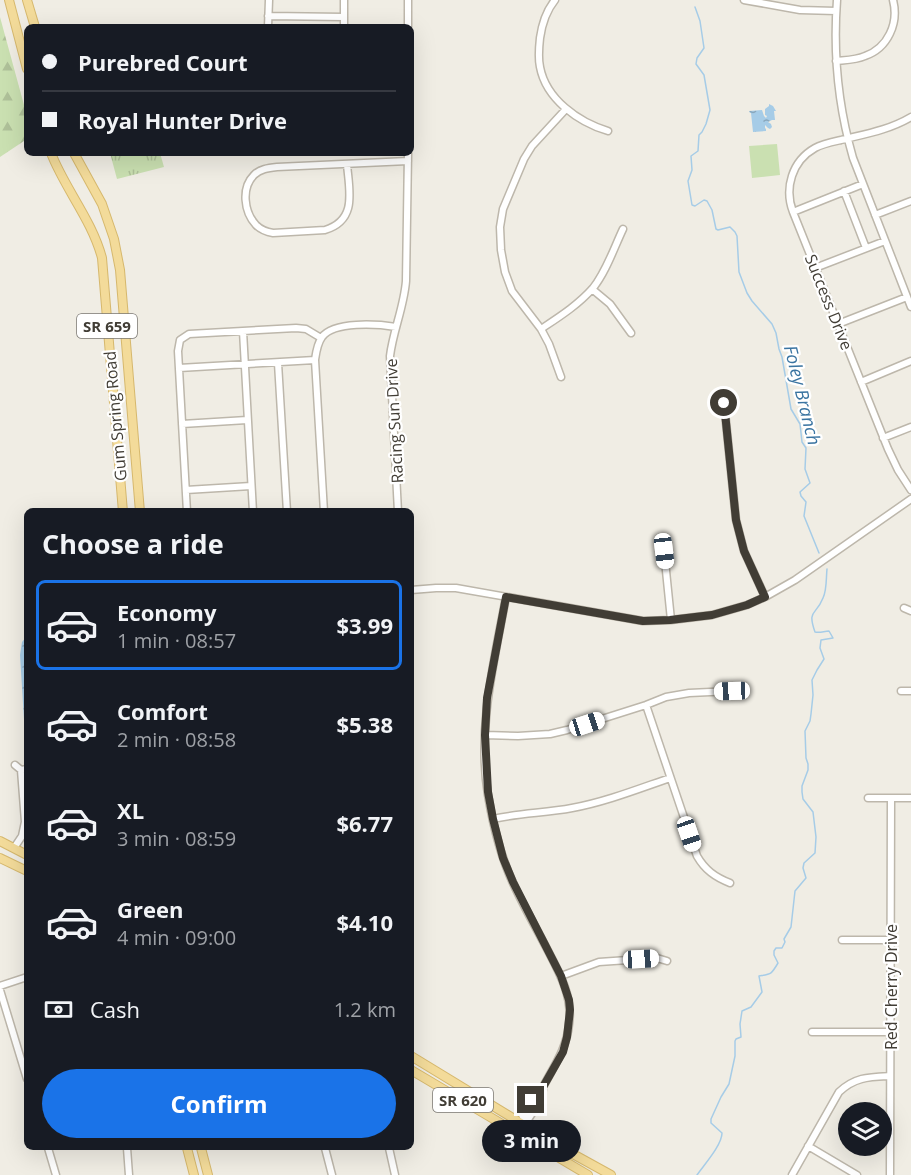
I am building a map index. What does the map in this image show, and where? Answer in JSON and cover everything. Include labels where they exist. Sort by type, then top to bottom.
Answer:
[{"type":"main road","points":[[9,0],[24,58]]},
{"type":"main road","points":[[27,0],[34,24]]},
{"type":"main road","name":"Gum Spring Road","points":[[52,156],[92,229],[102,258],[123,508]]},
{"type":"main road","name":"Gum Spring Road","points":[[76,156],[102,204],[114,239],[120,270],[141,508]]},
{"type":"main road","points":[[0,841],[24,853]]},
{"type":"main road","points":[[0,847],[14,848]]},
{"type":"main road","points":[[0,859],[24,870]]},
{"type":"main road","points":[[414,1058],[611,1175]]},
{"type":"main road","name":"SR 620","points":[[414,1072],[588,1175]]},
{"type":"main road","points":[[188,1150],[194,1175]]},
{"type":"main road","points":[[202,1150],[208,1175]]},
{"type":"street","points":[[268,24],[269,0]]},
{"type":"street","points":[[344,0],[344,24]]},
{"type":"street","points":[[408,0],[408,24]]},
{"type":"street","points":[[555,0],[541,26],[540,67],[546,84],[566,109],[594,127],[608,131]]},
{"type":"street","points":[[744,0],[800,10],[836,11]]},
{"type":"street","points":[[837,0],[836,61],[847,138],[911,307]]},
{"type":"street","points":[[836,61],[857,59],[879,48],[889,36],[892,28],[895,16],[893,0]]},
{"type":"street","points":[[268,16],[344,17]]},
{"type":"street","points":[[561,377],[541,329],[512,291],[505,272],[500,227],[503,209],[524,159],[532,146],[566,109]]},
{"type":"street","name":"Success Drive","points":[[911,117],[892,126],[816,147],[802,158],[790,179],[790,203],[793,212],[883,438],[898,470],[911,490]]},
{"type":"street","name":"Racing Sun Drive","points":[[398,508],[390,356],[392,339],[405,298],[408,156]]},
{"type":"street","points":[[347,164],[350,207],[346,216],[331,228],[273,233],[257,226],[248,214],[246,206],[248,185],[253,176],[260,171],[277,167],[408,161]]},
{"type":"street","points":[[793,212],[863,184]]},
{"type":"street","points":[[844,191],[867,248]]},
{"type":"street","points":[[875,215],[911,201]]},
{"type":"street","points":[[541,329],[571,308],[592,289],[622,229]]},
{"type":"street","points":[[815,268],[885,241]]},
{"type":"street","points":[[592,289],[610,304],[631,333]]},
{"type":"street","points":[[838,324],[907,297]]},
{"type":"street","points":[[324,508],[315,360],[321,338],[335,328],[343,326],[396,327]]},
{"type":"street","points":[[187,508],[178,347],[180,340],[193,333],[301,328],[321,338]]},
{"type":"street","points":[[243,331],[253,508]]},
{"type":"street","points":[[179,368],[315,360]]},
{"type":"street","points":[[861,382],[911,361]]},
{"type":"street","points":[[279,363],[287,508]]},
{"type":"street","points":[[721,395],[724,403],[736,520],[744,551],[765,597]]},
{"type":"street","points":[[182,424],[247,420]]},
{"type":"street","points":[[883,438],[911,426]]},
{"type":"street","points":[[186,490],[251,486]]},
{"type":"street","points":[[414,590],[456,588],[643,621],[712,615],[765,597],[804,574],[911,499]]},
{"type":"street","points":[[664,551],[670,620]]},
{"type":"street","points":[[506,597],[489,684],[485,735],[488,792],[503,858],[561,976],[569,1000],[569,1030],[563,1052],[543,1087],[536,1092],[522,1114],[522,1121],[515,1131]]},
{"type":"street","points":[[485,735],[550,734],[666,697],[689,693],[732,691]]},
{"type":"street","points":[[901,691],[911,691]]},
{"type":"street","points":[[646,705],[697,856],[706,870],[730,883]]},
{"type":"street","points":[[15,765],[24,770]]},
{"type":"street","points":[[493,819],[574,808],[670,778]]},
{"type":"street","points":[[868,798],[911,798]]},
{"type":"street","name":"Red Cherry Drive","points":[[890,1175],[891,798]]},
{"type":"street","points":[[14,848],[22,836],[24,827]]},
{"type":"street","points":[[842,940],[891,940]]},
{"type":"street","points":[[561,976],[599,962],[657,958],[667,962]]},
{"type":"street","points":[[24,978],[0,988],[24,1069]]},
{"type":"street","points":[[812,1032],[891,1032]]},
{"type":"street","points":[[792,1175],[839,1092],[848,1084],[868,1077],[890,1076]]},
{"type":"street","points":[[808,1146],[857,1175]]},
{"type":"street","points":[[49,1150],[56,1175]]},
{"type":"street","points":[[127,1150],[129,1175]]},
{"type":"street","points":[[326,1150],[332,1175]]},
{"type":"street","points":[[389,1150],[395,1175]]},
{"type":"green space","points":[[0,17],[24,105],[24,141],[0,157]]},
{"type":"green space","points":[[777,144],[780,175],[752,178],[749,146]]},
{"type":"green space","points":[[111,156],[161,156],[164,167],[117,179]]},
{"type":"water","points":[[769,104],[776,111],[774,111],[775,120],[768,122],[772,127],[770,129],[765,125],[766,131],[753,132],[749,111],[762,110],[766,118],[765,109]]},
{"type":"water","points":[[24,640],[24,720],[20,655]]},
{"type":"waterway","name":"Foley Branch","points":[[695,7],[700,21],[704,48],[696,64],[704,75],[710,110],[706,124],[699,135],[698,151],[691,156],[692,170],[688,181],[692,205],[707,201],[712,210],[716,229],[730,227],[735,232],[739,272],[747,293],[772,324],[776,333],[791,409],[800,424],[802,442],[806,448],[805,469],[810,483],[800,492],[806,502],[804,516],[819,553]]},
{"type":"waterway","name":"Foley Branch","points":[[697,1175],[721,1138],[722,1133],[711,1123],[711,1119],[729,1084],[735,1056],[735,1041],[741,1037],[742,1011],[751,1007],[762,992],[759,976],[770,973],[778,963],[774,951],[776,948],[782,948],[785,942],[784,939],[791,927],[795,891],[806,878],[804,863],[815,853],[813,812],[803,799],[802,786],[808,770],[805,731],[811,714],[812,680],[824,659],[820,648],[821,640],[833,638],[829,631],[815,632],[812,620],[813,613],[824,595],[827,569]]},
{"type":"route","points":[[531,1100],[543,1087],[563,1052],[570,1023],[570,1010],[561,976],[503,858],[488,792],[485,760],[487,698],[506,597],[643,621],[712,615],[765,597],[744,551],[736,520],[724,403]]}]
